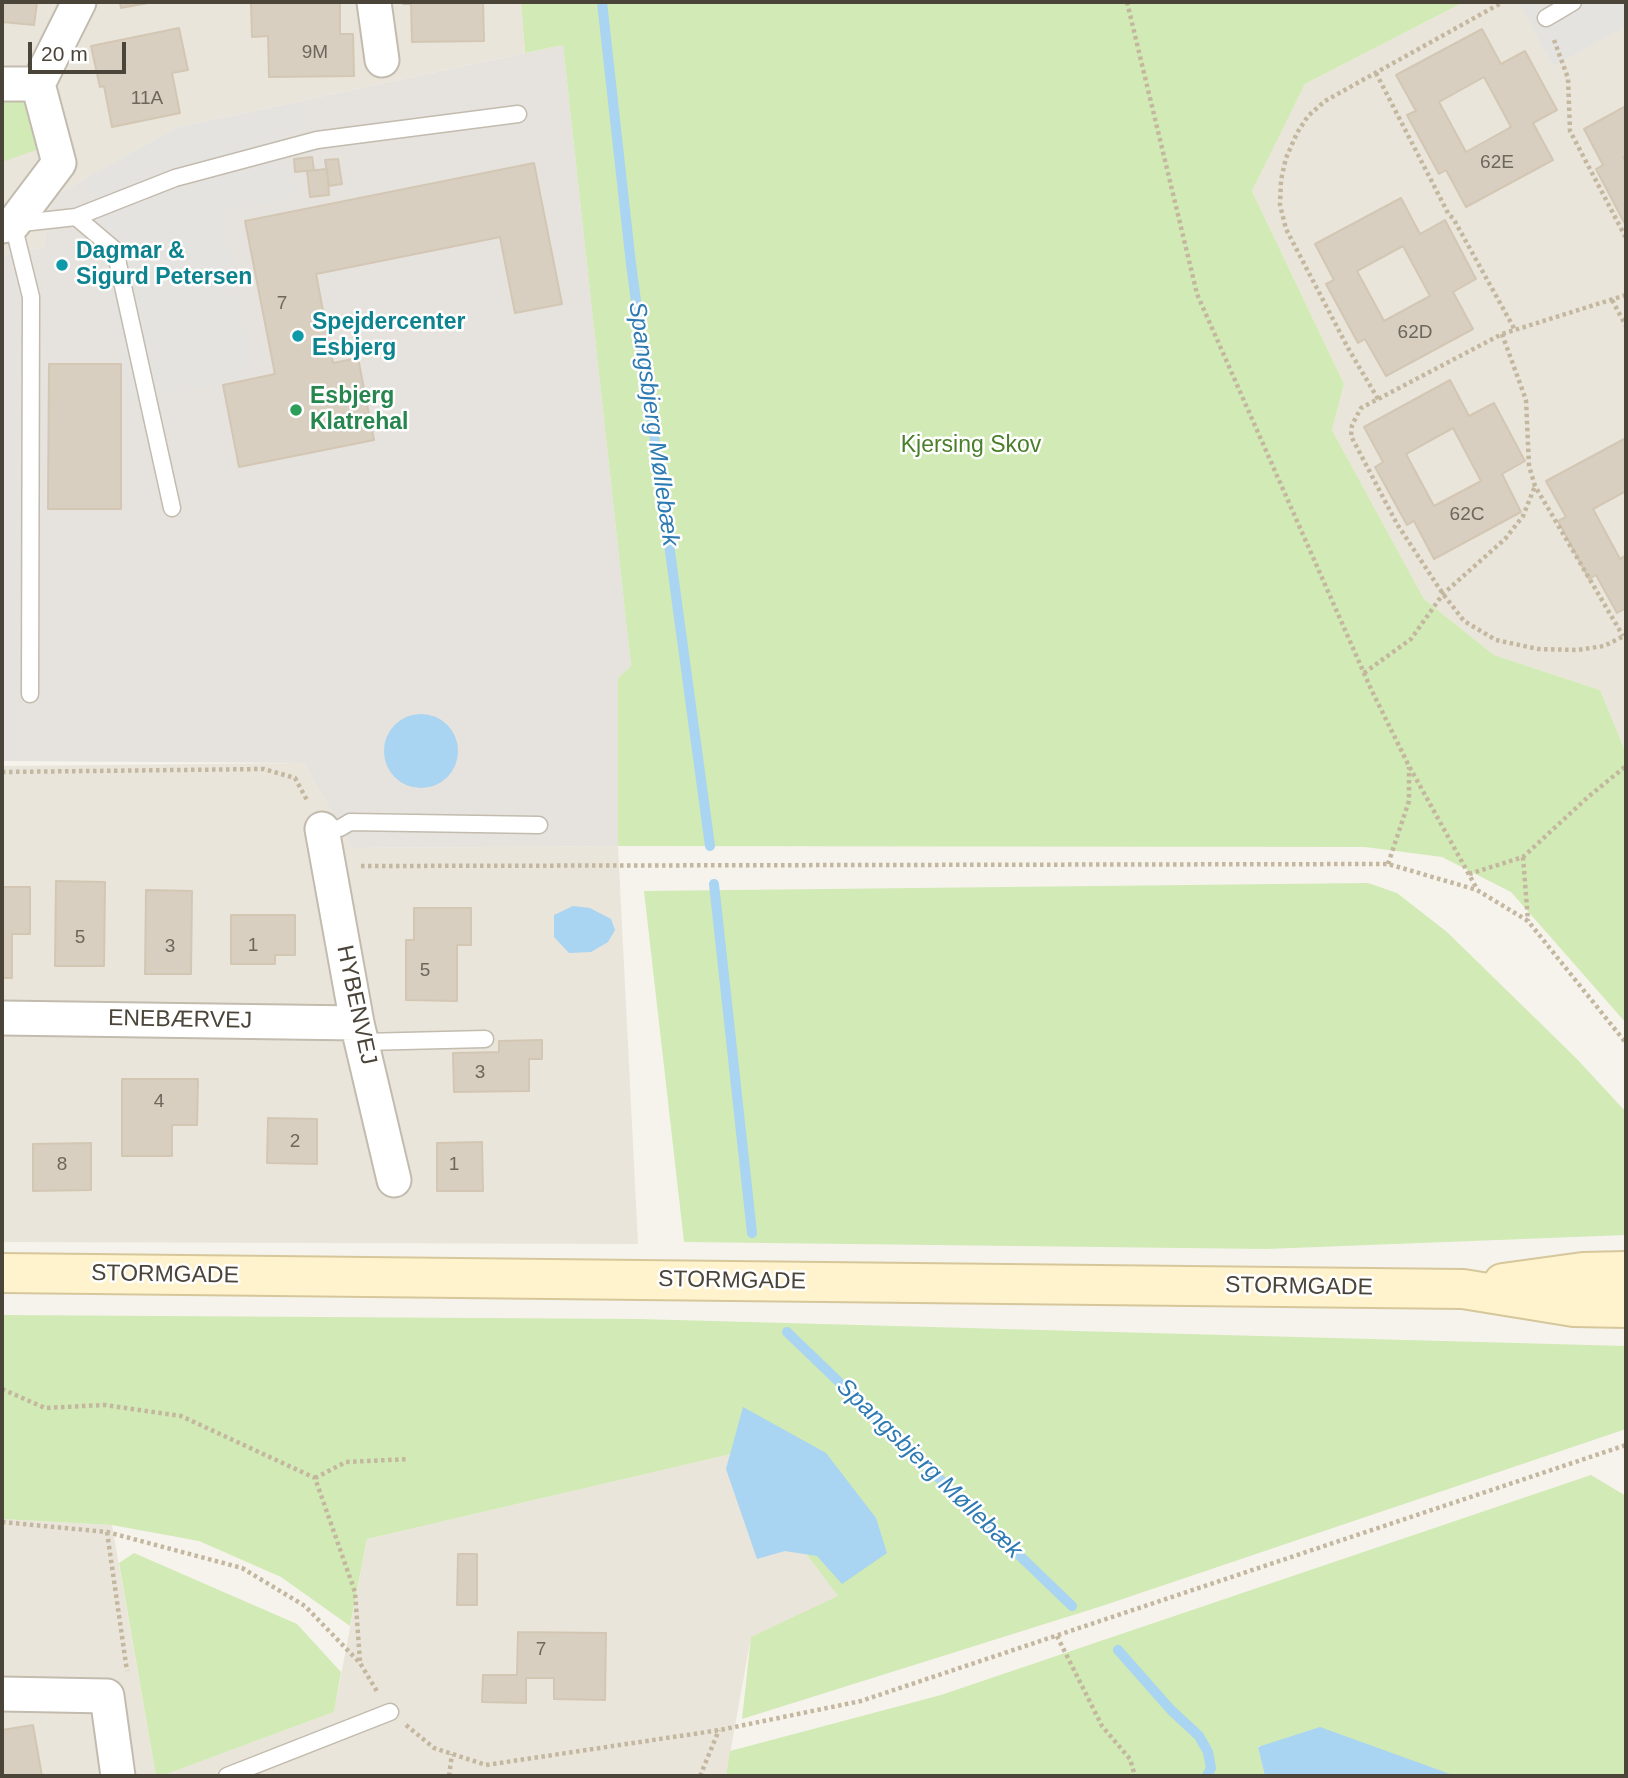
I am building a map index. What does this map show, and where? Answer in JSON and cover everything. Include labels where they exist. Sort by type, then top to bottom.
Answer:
[{"type":"street","points":[[7,225],[59,163],[38,84],[79,2]]},
{"type":"street","points":[[374,2],[382,60]]},
{"type":"street","points":[[2,84],[38,84]]},
{"type":"street","name":"HYBENVEJ","points":[[322,829],[360,1032],[394,1180]]},
{"type":"street","name":"ENEBÆRVEJ","points":[[2,1018],[360,1032]]},
{"type":"street","name":"STORMGADE","points":[[1463,1289],[1583,1272],[1626,1272]]},
{"type":"street","name":"STORMGADE","points":[[2,1273],[1463,1289],[1574,1307],[1626,1308]]},
{"type":"street","points":[[2,1694],[107,1696],[118,1776]]},
{"type":"lane","points":[[1546,18],[1573,2]]},
{"type":"lane","points":[[30,694],[31,297],[7,225],[76,217],[175,178],[317,140],[517,114]]},
{"type":"lane","points":[[76,217],[115,250],[172,508]]},
{"type":"lane","points":[[322,829],[340,828],[350,822],[539,825]]},
{"type":"lane","points":[[360,1032],[485,1040]]},
{"type":"lane","points":[[227,1776],[390,1712]]},
{"type":"path","points":[[1127,2],[1197,294],[1364,673],[1409,766],[1477,890]]},
{"type":"path","points":[[1378,399],[1348,348],[1286,229],[1280,205],[1281,180],[1286,158],[1297,132],[1308,116],[1325,101],[1503,2]]},
{"type":"path","points":[[1546,18],[1569,78],[1570,131],[1626,238]]},
{"type":"path","points":[[1376,73],[1448,215],[1453,218],[1515,330]]},
{"type":"path","points":[[1502,334],[1526,400],[1529,466],[1535,486],[1625,636],[1604,646],[1577,650],[1538,649],[1496,640],[1464,621],[1397,524],[1351,436],[1352,425],[1361,408],[1502,334],[1626,295]]},
{"type":"path","points":[[1612,300],[1626,326]]},
{"type":"path","points":[[1364,673],[1411,639],[1443,594],[1505,539],[1523,516],[1535,486]]},
{"type":"path","points":[[1388,864],[1409,801],[1409,766]]},
{"type":"path","points":[[1469,874],[1523,857],[1626,766]]},
{"type":"path","points":[[2,772],[264,769],[295,778],[322,829]]},
{"type":"path","points":[[1523,857],[1528,921]]},
{"type":"path","points":[[359,866],[1388,864],[1477,890],[1528,921],[1626,1043]]},
{"type":"path","points":[[2,1389],[45,1408],[104,1405],[181,1416],[315,1478],[355,1592],[360,1663]]},
{"type":"path","points":[[2,1522],[107,1532],[242,1568],[305,1606],[360,1663],[390,1712],[434,1748],[486,1765],[720,1730],[861,1701],[1626,1446]]},
{"type":"path","points":[[315,1478],[346,1462],[409,1459]]},
{"type":"path","points":[[107,1532],[128,1678],[107,1696]]},
{"type":"path","points":[[1057,1636],[1102,1726],[1130,1759],[1135,1776]]},
{"type":"path","points":[[700,1776],[720,1730]]},
{"type":"path","points":[[449,1776],[452,1754]]},
{"type":"shaded area","points":[[2,2],[521,2],[525,53],[178,127],[52,197],[44,247],[2,255]]},
{"type":"shaded area","points":[[1464,2],[1626,2],[1626,753],[1600,690],[1494,655],[1424,599],[1332,430],[1344,384],[1252,191],[1305,84]]},
{"type":"shaded area","points":[[1519,2],[1626,2],[1626,27],[1553,66]]},
{"type":"shaded area","points":[[563,45],[631,666],[618,678],[618,846],[352,848],[304,763],[2,761],[2,255],[44,247],[52,197],[178,127]]},
{"type":"shaded area","points":[[303,102],[307,128],[283,132],[296,197],[222,211],[254,376],[130,401],[86,178],[178,127]]},
{"type":"shaded area","points":[[304,763],[352,848],[618,846],[638,1244],[2,1242],[2,766]]},
{"type":"shaded area","points":[[731,1454],[839,1597],[751,1637],[726,1776],[161,1776],[334,1712],[367,1539]]},
{"type":"shaded area","points":[[2,1519],[112,1525],[156,1776],[2,1776]]},
{"type":"green space","name":"Kjersing Skov","points":[[521,2],[1464,2],[1305,84],[1252,191],[1344,384],[1332,430],[1424,599],[1494,655],[1600,690],[1626,753],[1626,1023],[1511,892],[1442,857],[1365,847],[618,846],[618,678],[631,666],[563,45],[525,53]]},
{"type":"green space","points":[[25,101],[39,149],[2,162],[2,102]]},
{"type":"green space","points":[[1368,883],[1397,893],[1447,932],[1576,1058],[1626,1112],[1626,1235],[1266,1249],[684,1242],[644,891]]},
{"type":"green space","points":[[2,1315],[639,1319],[1626,1346],[1626,1429],[1102,1606],[742,1719],[751,1637],[838,1596],[731,1454],[367,1539],[350,1626],[281,1577],[199,1541],[112,1525],[2,1519]]},
{"type":"green space","points":[[1591,1475],[1626,1496],[1626,1776],[1452,1776],[1258,1746],[1265,1776],[726,1776],[730,1751],[941,1695]]},
{"type":"green space","points":[[134,1553],[297,1624],[341,1672],[334,1712],[156,1776],[119,1563]]},
{"type":"water","points":[[414,714],[428,714],[442,720],[452,730],[458,751],[452,772],[442,782],[428,788],[414,788],[400,782],[390,772],[384,758],[384,744],[390,730],[400,720]]},
{"type":"water","points":[[573,906],[590,908],[611,919],[615,930],[608,942],[591,952],[569,953],[554,937],[554,915]]},
{"type":"water","points":[[743,1407],[826,1453],[876,1518],[887,1553],[842,1584],[817,1556],[785,1551],[757,1559],[726,1469]]},
{"type":"water","points":[[1320,1727],[1452,1776],[1265,1776],[1258,1747]]},
{"type":"building","points":[[2,2],[37,2],[34,25],[2,22]]},
{"type":"building","points":[[120,2],[153,2],[121,8]]},
{"type":"building","points":[[251,2],[340,2],[340,34],[353,34],[354,76],[269,77],[268,36],[252,37]]},
{"type":"building","points":[[403,2],[483,2],[484,41],[412,42],[411,4]]},
{"type":"building","points":[[179,28],[188,70],[172,73],[180,113],[112,127],[104,86],[100,87],[91,46]]},
{"type":"building","points":[[1482,29],[1501,64],[1525,51],[1557,110],[1533,123],[1553,160],[1466,207],[1446,170],[1439,174],[1407,115],[1416,111],[1396,75]],"holes":[[[1484,77],[1511,127],[1466,152],[1439,102]]]},
{"type":"building","points":[[1626,106],[1626,155],[1623,157],[1626,163],[1626,226],[1596,169],[1603,165],[1584,129]]},
{"type":"building","points":[[312,157],[314,170],[295,172],[294,159]]},
{"type":"building","points":[[338,159],[342,184],[329,186],[325,160]]},
{"type":"building","name":"Spejdercenter Esbjerg","points":[[534,163],[562,304],[515,313],[500,237],[316,274],[333,363],[358,358],[374,440],[239,467],[223,385],[275,374],[245,221]]},
{"type":"building","points":[[327,169],[329,195],[310,197],[307,171]]},
{"type":"building","points":[[1401,198],[1420,234],[1445,220],[1476,279],[1453,292],[1473,329],[1386,376],[1365,339],[1358,343],[1326,284],[1334,280],[1315,244]],"holes":[[[1403,246],[1430,296],[1384,321],[1357,271]]]},
{"type":"building","points":[[49,364],[121,364],[121,509],[48,509]]},
{"type":"building","points":[[1450,380],[1469,416],[1494,403],[1525,461],[1502,474],[1521,512],[1434,559],[1414,521],[1407,525],[1375,467],[1383,462],[1364,427]],"holes":[[[1453,428],[1481,481],[1434,506],[1406,454]]]},
{"type":"building","points":[[1626,438],[1626,491],[1593,509],[1620,559],[1626,555],[1626,608],[1617,613],[1596,575],[1589,579],[1558,521],[1566,517],[1546,481]]},
{"type":"building","points":[[56,881],[105,882],[104,966],[55,966]]},
{"type":"building","points":[[2,887],[30,887],[30,934],[12,934],[12,978],[2,978]]},
{"type":"building","points":[[146,890],[192,891],[191,974],[145,974]]},
{"type":"building","points":[[414,908],[471,908],[471,945],[457,945],[457,1001],[406,1000],[406,940],[414,940]]},
{"type":"building","points":[[231,915],[295,915],[295,955],[275,955],[275,964],[231,964]]},
{"type":"building","points":[[542,1040],[542,1059],[529,1059],[529,1091],[454,1092],[453,1053],[499,1052],[499,1041]]},
{"type":"building","points":[[122,1079],[198,1079],[197,1125],[172,1125],[172,1156],[122,1156]]},
{"type":"building","points":[[268,1118],[317,1119],[317,1164],[267,1163]]},
{"type":"building","points":[[482,1142],[483,1191],[437,1191],[437,1143]]},
{"type":"building","points":[[91,1143],[91,1190],[33,1191],[33,1144]]},
{"type":"building","points":[[458,1554],[477,1554],[477,1605],[457,1605]]},
{"type":"building","points":[[518,1632],[606,1633],[605,1700],[554,1699],[554,1678],[526,1678],[526,1703],[482,1702],[483,1675],[517,1675]]},
{"type":"building","points":[[33,1725],[42,1776],[2,1776],[2,1730]]},
{"type":"waterway","name":"Spangsbjerg Møllebæk","points":[[602,2],[631,264],[710,846]]},
{"type":"waterway","name":"Spangsbjerg Møllebæk","points":[[714,884],[752,1233]]},
{"type":"waterway","name":"Spangsbjerg Møllebæk","points":[[787,1332],[1072,1606]]},
{"type":"waterway","name":"Spangsbjerg Møllebæk","points":[[1118,1650],[1171,1710],[1199,1736],[1208,1752],[1211,1768],[1207,1776]]},
{"type":"place","name":"Dagmar & Sigurd Petersen","points":[[62,265]]},
{"type":"place","name":"Spejdercenter Esbjerg","points":[[298,336]]},
{"type":"place","name":"Esbjerg Klatrehal","points":[[296,410]]}]
